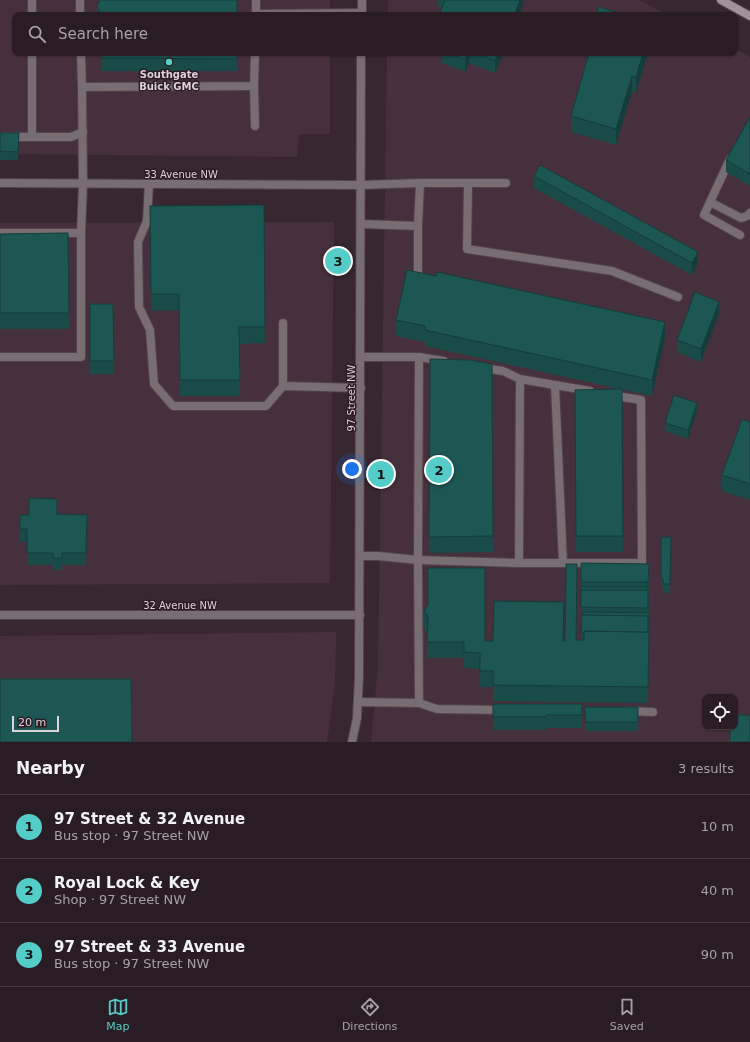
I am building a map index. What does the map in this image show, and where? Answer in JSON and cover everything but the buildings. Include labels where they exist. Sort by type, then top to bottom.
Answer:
[{"type":"main road","points":[[722,0],[750,16]]},
{"type":"street","points":[[32,0],[32,12]]},
{"type":"street","points":[[80,0],[80,12]]},
{"type":"street","points":[[256,0],[256,12]]},
{"type":"street","points":[[362,0],[362,12]]},
{"type":"street","points":[[32,56],[32,137]]},
{"type":"street","points":[[0,357],[81,357],[80,233],[83,184],[81,56]]},
{"type":"street","points":[[255,56],[255,126]]},
{"type":"street","name":"97 Street NW","points":[[352,742],[358,702],[360,615],[360,56]]},
{"type":"street","points":[[82,87],[254,86]]},
{"type":"street","points":[[0,137],[71,137],[83,132]]},
{"type":"street","points":[[733,153],[704,215],[740,235]]},
{"type":"street","points":[[418,274],[420,183]]},
{"type":"street","name":"33 Avenue NW","points":[[0,184],[361,185],[506,183]]},
{"type":"street","points":[[148,184],[147,221],[138,242],[139,307],[150,330],[154,384],[173,406],[266,406],[283,386],[283,323]]},
{"type":"street","points":[[468,184],[467,249],[612,271],[678,297]]},
{"type":"street","points":[[710,202],[741,218],[750,213]]},
{"type":"street","points":[[361,224],[418,226]]},
{"type":"street","points":[[0,233],[80,233]]},
{"type":"street","points":[[361,357],[419,357],[450,362]]},
{"type":"street","points":[[419,357],[419,703]]},
{"type":"street","points":[[360,556],[378,556],[418,560],[519,563],[642,563],[641,400],[520,378],[503,371],[472,366]]},
{"type":"street","points":[[519,563],[520,378]]},
{"type":"street","points":[[555,385],[563,563]]},
{"type":"street","points":[[283,386],[361,388]]},
{"type":"street","name":"32 Avenue NW","points":[[0,616],[360,615]]},
{"type":"street","points":[[358,702],[419,703],[437,710],[507,710]]},
{"type":"street","points":[[622,711],[653,712]]},
{"type":"shaded area","points":[[0,0],[330,0],[330,12],[12,12],[12,56],[330,56],[330,134],[299,134],[297,157],[0,154]]},
{"type":"shaded area","points":[[388,0],[639,0],[662,12],[388,12]]},
{"type":"shaded area","points":[[738,51],[750,57],[750,742],[371,742],[378,665],[387,56],[738,56]]},
{"type":"shaded area","points":[[334,222],[330,583],[0,585],[0,223]]},
{"type":"shaded area","points":[[336,632],[335,683],[327,742],[0,742],[0,636]]},
{"type":"place","name":"Southgate Buick GMC","points":[[169,62]]},
{"type":"place","name":"97 Street & 33 Avenue","points":[[338,261]]},
{"type":"place","name":"Royal Lock & Key","points":[[439,470]]},
{"type":"place","name":"97 Street & 32 Avenue","points":[[381,474]]}]
